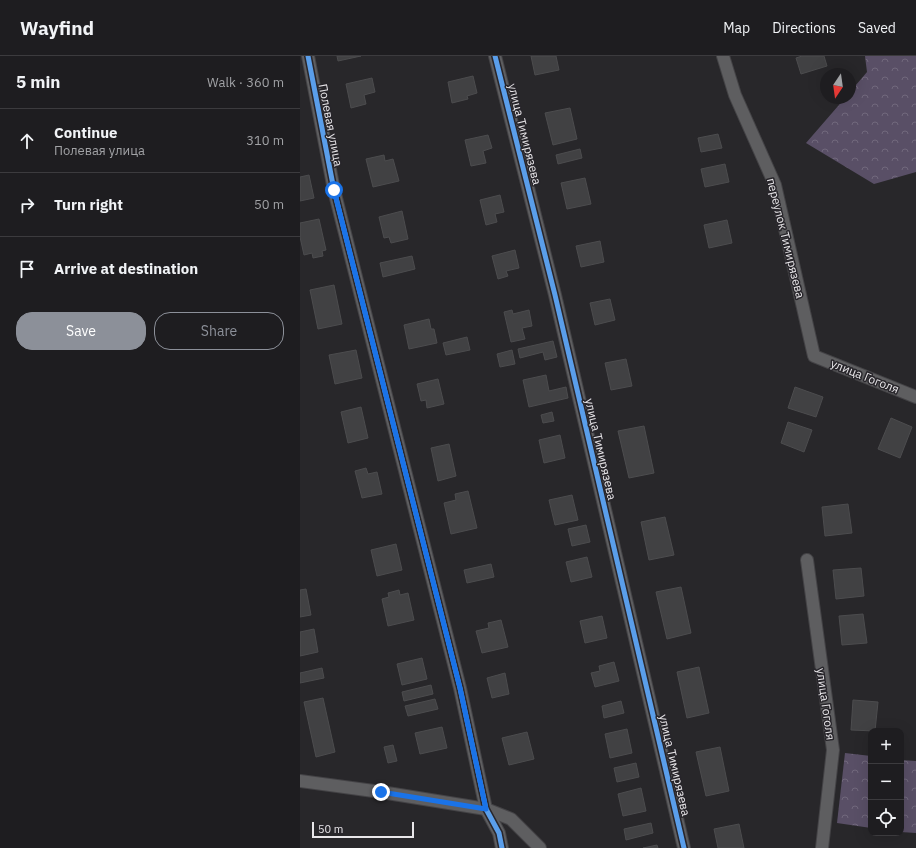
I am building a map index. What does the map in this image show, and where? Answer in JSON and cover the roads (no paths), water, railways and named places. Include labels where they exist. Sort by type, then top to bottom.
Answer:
[{"type":"street","name":"Полевая улица","points":[[308,56],[334,190],[460,688],[486,809],[499,833],[502,848]]},
{"type":"street","name":"улица Тимирязева","points":[[495,56],[555,295],[684,848]]},
{"type":"street","name":"переулок Тимирязева","points":[[724,56],[735,95],[775,185],[814,356]]},
{"type":"street","name":"улица Гоголя","points":[[814,356],[916,397]]},
{"type":"street","name":"улица Гоголя","points":[[807,560],[833,750],[822,848]]},
{"type":"street","points":[[300,781],[486,809],[510,819],[540,848]]}]
